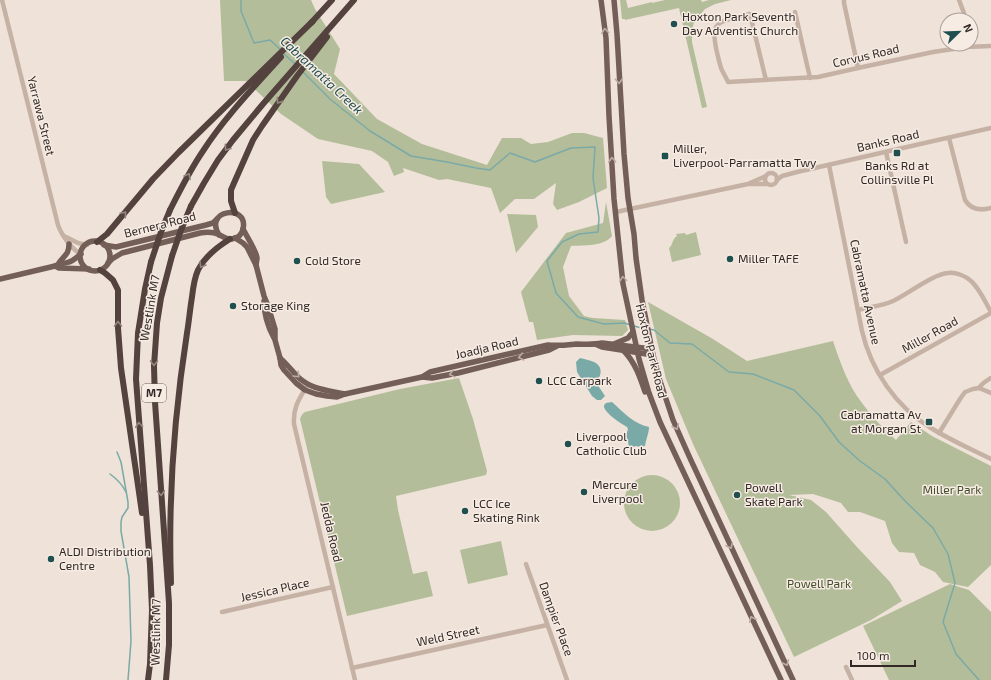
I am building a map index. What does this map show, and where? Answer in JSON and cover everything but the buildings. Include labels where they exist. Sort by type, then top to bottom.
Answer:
[{"type":"highway","name":"Westlink M7","points":[[148,680],[152,610],[136,373],[137,346],[141,312],[151,262],[170,210],[203,151],[238,105],[332,0]]},
{"type":"highway","name":"Westlink M7","points":[[166,680],[169,645],[169,602],[155,402],[154,366],[157,323],[161,298],[172,256],[191,206],[218,160],[251,117],[354,0]]},
{"type":"highway","points":[[235,213],[230,195],[232,186],[248,151],[262,126],[347,8]]},
{"type":"highway","points":[[97,242],[106,234],[167,164],[313,21]]},
{"type":"highway","points":[[169,645],[172,616],[170,528],[173,455],[181,373],[194,287],[198,271],[205,259],[214,250],[233,239]]},
{"type":"highway","points":[[100,270],[113,280],[118,290],[120,362],[142,513],[146,558],[148,602],[148,680]]},
{"type":"main road","name":"Hoxton Park Road","points":[[601,0],[606,38],[610,140],[616,212],[624,284],[637,350],[656,413],[781,680]]},
{"type":"main road","name":"Hoxton Park Road","points":[[614,0],[624,154],[630,210],[646,321],[659,378],[673,420],[793,680]]},
{"type":"main road","points":[[256,265],[257,258],[246,236],[242,220],[235,213],[226,212],[218,218],[216,222],[217,231],[219,235],[224,238],[233,239],[243,243],[247,247],[256,265],[264,296],[264,308],[270,331],[275,340],[281,365],[296,383],[305,390]]},
{"type":"main road","name":"Bernera Road","points":[[104,244],[116,247],[131,244],[206,225],[218,218]]},
{"type":"main road","points":[[233,239],[240,234],[243,228]]},
{"type":"main road","name":"Bernera Road","points":[[108,263],[119,254],[200,233],[213,232],[219,235]]},
{"type":"main road","points":[[57,265],[59,268],[96,271],[100,270],[106,266],[110,255],[104,244],[92,242],[82,250],[81,260],[89,270]]},
{"type":"main road","points":[[57,265],[68,252],[69,244]]},
{"type":"main road","points":[[0,279],[69,262],[81,254]]},
{"type":"main road","points":[[614,344],[628,338],[633,334]]},
{"type":"main road","name":"Joadja Road","points":[[305,390],[316,394],[337,397],[422,377],[430,372],[548,345],[558,346],[602,343],[614,344],[637,350]]},
{"type":"main road","name":"Joadja Road","points":[[595,344],[602,348],[653,352]]},
{"type":"main road","points":[[623,350],[634,363],[645,392],[656,413]]},
{"type":"main road","points":[[280,358],[298,377],[309,385]]},
{"type":"main road","name":"Joadja Road","points":[[309,385],[326,391],[345,394]]},
{"type":"street","name":"Yarrawa Street","points":[[2,0],[59,229],[65,240],[78,253],[81,254]]},
{"type":"street","points":[[844,0],[858,68]]},
{"type":"street","points":[[959,0],[964,12]]},
{"type":"street","points":[[795,12],[810,78]]},
{"type":"street","name":"Corvus Road","points":[[766,80],[750,14],[719,23],[714,32],[714,38],[721,69],[728,82],[818,78],[939,51]]},
{"type":"street","name":"Corvus Road","points":[[979,45],[991,46]]},
{"type":"street","name":"Banks Road","points":[[777,180],[790,174],[991,128]]},
{"type":"street","points":[[949,138],[964,200],[970,207],[976,209],[983,210],[991,208]]},
{"type":"street","points":[[886,152],[906,242]]},
{"type":"street","name":"Cabramatta Avenue","points":[[829,165],[866,347],[874,365],[892,393],[903,406],[918,419],[939,433],[991,459]]},
{"type":"street","points":[[616,212],[748,184],[770,173],[776,175],[777,178],[774,185],[748,184]]},
{"type":"street","name":"Banks Road","points":[[776,175],[790,174]]},
{"type":"street","points":[[766,176],[765,179],[767,184]]},
{"type":"street","points":[[64,236],[78,244],[87,245]]},
{"type":"street","points":[[858,310],[893,301],[935,277],[949,273],[960,274],[972,281],[991,312]]},
{"type":"street","name":"Miller Road","points":[[880,375],[991,312]]},
{"type":"street","points":[[979,388],[984,381],[991,378]]},
{"type":"street","name":"Jedda Road","points":[[309,385],[295,409],[294,424],[355,680]]},
{"type":"street","points":[[939,433],[962,395],[969,390],[979,388],[991,393]]},
{"type":"street","name":"Dampier Place","points":[[526,564],[567,680]]},
{"type":"street","name":"Jessica Place","points":[[222,612],[333,587]]},
{"type":"street","name":"Weld Street","points":[[352,668],[547,625]]},
{"type":"street","points":[[846,667],[852,680]]},
{"type":"green space","points":[[220,0],[311,0],[340,49],[334,74],[377,119],[422,144],[487,165],[502,138],[521,138],[531,144],[548,142],[572,133],[584,133],[603,138],[607,188],[579,202],[557,210],[553,204],[556,183],[534,199],[515,199],[500,213],[491,188],[447,179],[439,180],[403,168],[404,172],[394,176],[388,162],[372,151],[318,139],[281,114],[246,81],[224,81]]},
{"type":"green space","points":[[620,0],[626,0],[628,8],[665,0],[701,0],[702,2],[709,0],[731,0],[715,4],[705,9],[697,18],[692,29],[692,42],[707,107],[702,108],[679,8],[625,20],[622,19]]},
{"type":"green space","points":[[322,161],[359,164],[385,192],[331,204],[326,197]]},
{"type":"green space","points":[[606,202],[612,236],[608,240],[598,244],[571,246],[563,267],[569,296],[584,316],[625,320],[628,330],[622,336],[573,335],[537,340],[533,322],[529,322],[521,292],[566,233],[603,223]]},
{"type":"green space","points":[[507,214],[536,215],[538,227],[516,253]]},
{"type":"green space","points":[[696,232],[701,255],[672,262],[669,248],[677,236],[676,234],[685,233],[686,235]]},
{"type":"green space","points":[[648,302],[713,339],[747,361],[833,341],[845,373],[857,396],[874,418],[896,440],[911,422],[932,436],[991,466],[991,565],[968,587],[943,582],[935,572],[920,565],[914,553],[899,552],[892,543],[885,521],[860,512],[848,512],[841,503],[813,494],[789,495],[811,500],[826,512],[890,582],[902,601],[871,620],[794,657],[693,444],[666,379]]},
{"type":"green space","points":[[459,378],[473,419],[487,471],[486,475],[396,496],[413,574],[427,571],[433,596],[347,616],[300,419],[302,414],[400,389]]},
{"type":"green space","points":[[646,475],[658,475],[668,479],[676,487],[680,497],[680,509],[676,519],[668,527],[658,531],[646,531],[636,527],[628,519],[624,509],[624,497],[628,487],[636,479]]},
{"type":"green space","points":[[501,541],[508,575],[468,584],[460,550]]},
{"type":"green space","points":[[950,584],[969,590],[991,612],[991,680],[889,680],[863,626]]},
{"type":"water","points":[[580,358],[589,360],[599,365],[601,373],[596,381],[605,396],[601,400],[597,400],[592,396],[577,372],[576,362]]},
{"type":"water","points":[[612,402],[638,423],[649,427],[645,446],[629,448],[626,436],[628,429],[627,427],[614,418],[605,409],[604,406],[606,403]]},
{"type":"waterway","name":"Cabramatta Creek","points":[[241,0],[241,11],[254,43],[270,40],[281,50]]},
{"type":"waterway","name":"Cabramatta Creek","points":[[283,53],[295,64]]},
{"type":"waterway","name":"Cabramatta Creek","points":[[303,72],[330,99],[370,131],[411,156],[490,170],[510,153],[535,162],[571,148],[595,147],[593,178],[599,218],[598,232],[579,234],[562,242],[547,261],[556,293],[578,317],[604,324],[625,323],[630,325]]},
{"type":"waterway","name":"Cabramatta Creek","points":[[634,326],[645,329]]},
{"type":"waterway","name":"Cabramatta Creek","points":[[649,329],[654,330],[670,343],[692,344],[729,372],[753,374],[794,390],[820,416],[839,442],[860,461],[885,479],[933,528],[948,554],[955,583],[943,622],[956,654],[979,680]]},
{"type":"waterway","points":[[117,452],[121,462],[128,502],[128,508],[122,517],[121,522],[121,531],[129,577],[131,641],[128,680]]},
{"type":"waterway","points":[[110,474],[119,482],[126,492]]},
{"type":"place","name":"Hoxton Park Seventh Day Adventist Church","points":[[674,24]]},
{"type":"place","name":"Banks Rd at Collinsville Pl","points":[[897,153]]},
{"type":"place","name":"Miller, Liverpool-Parramatta Twy","points":[[665,156]]},
{"type":"place","name":"Miller TAFE","points":[[730,259]]},
{"type":"place","name":"Cold Store","points":[[297,261]]},
{"type":"place","name":"Storage King","points":[[233,306]]},
{"type":"place","name":"LCC Carpark","points":[[539,381]]},
{"type":"place","name":"Cabramatta Av at Morgan St","points":[[929,422]]},
{"type":"place","name":"Liverpool Catholic Club","points":[[568,444]]},
{"type":"place","name":"Mercure Liverpool","points":[[584,492]]},
{"type":"place","name":"Powell Skate Park","points":[[737,495]]},
{"type":"place","name":"LCC Ice Skating Rink","points":[[465,511]]},
{"type":"place","name":"ALDI Distribution Centre","points":[[51,559]]},
{"type":"park label","name":"Miller Park","points":[[952,490]]},
{"type":"park label","name":"Powell Park","points":[[819,584]]}]
